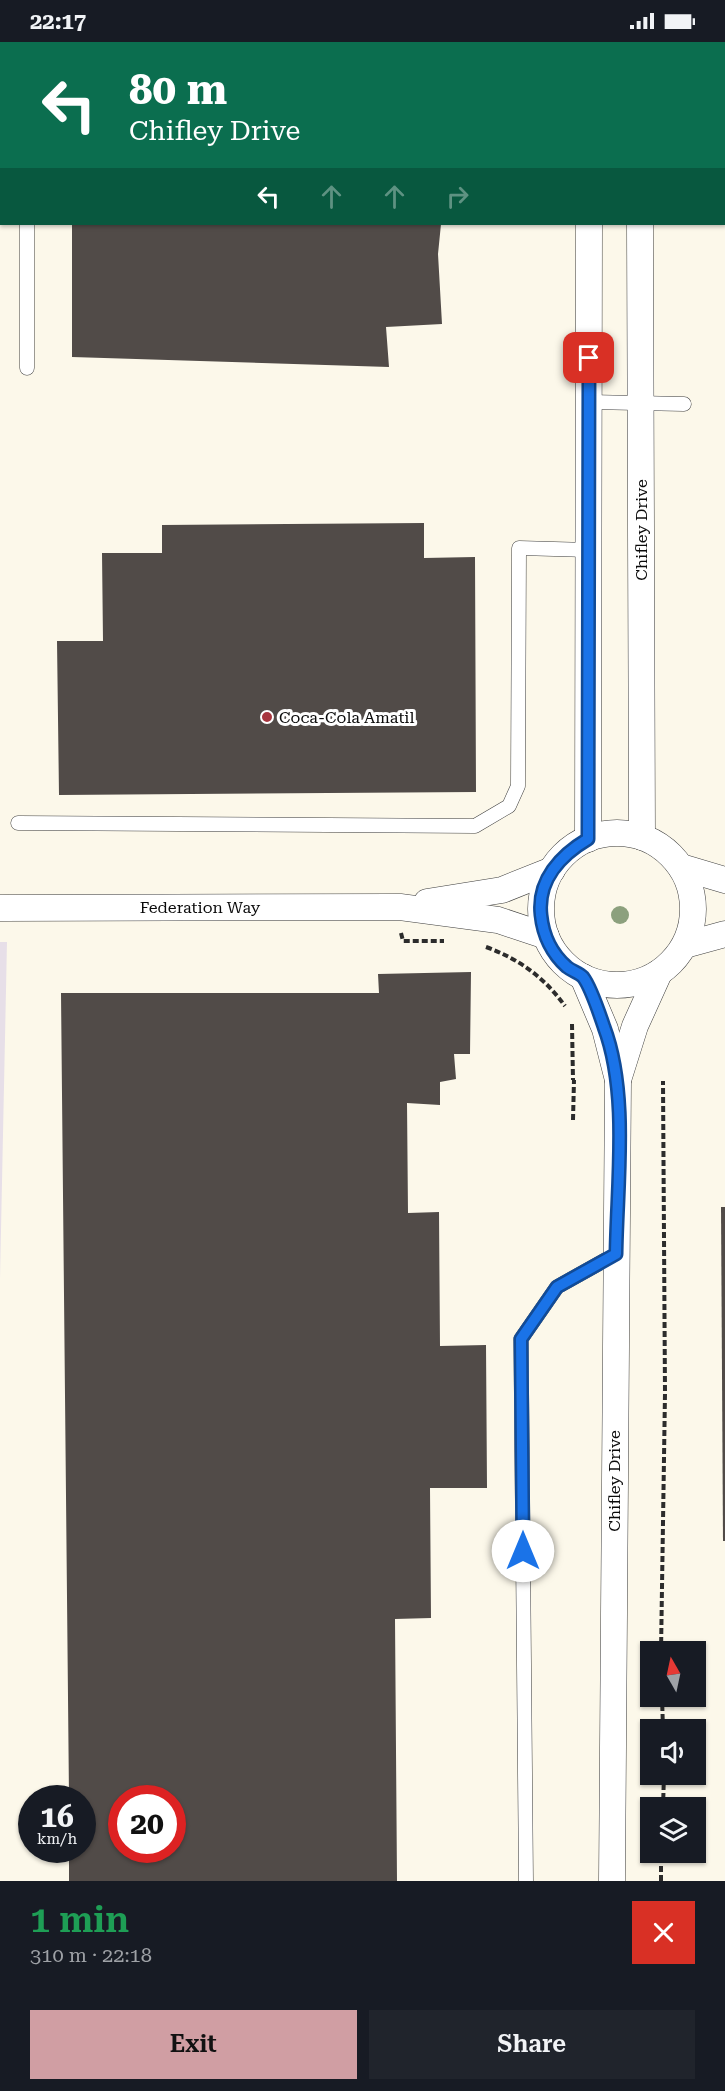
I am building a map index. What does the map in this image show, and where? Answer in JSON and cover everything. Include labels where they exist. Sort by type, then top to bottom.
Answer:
[{"type":"street","points":[[588,839],[589,225]]},
{"type":"street","name":"Chifley Drive","points":[[640,225],[642,837]]},
{"type":"street","points":[[624,833],[642,837],[664,849],[681,867],[690,886],[693,906],[692,926],[674,961],[659,973],[635,983],[609,985],[583,977],[561,960],[546,936],[541,914],[543,891],[552,870],[568,851],[588,839],[624,833]]},
{"type":"street","points":[[681,867],[725,880]]},
{"type":"street","name":"Federation Way","points":[[400,919],[502,890],[552,870]]},
{"type":"street","name":"Federation Way","points":[[0,908],[498,920],[546,936]]},
{"type":"street","points":[[684,945],[725,934]]},
{"type":"street","name":"Chifley Drive","points":[[618,1080],[635,1026],[659,973]]},
{"type":"street","name":"Chifley Drive","points":[[583,977],[605,1029],[618,1080],[612,1881]]},
{"type":"lane","points":[[27,225],[27,368]]},
{"type":"lane","points":[[590,402],[684,404]]},
{"type":"lane","points":[[18,823],[475,826],[509,806],[518,786],[519,548],[589,550]]},
{"type":"lane","points":[[526,1881],[521,1339],[557,1287],[616,1254]]},
{"type":"path","points":[[400,919],[403,942],[449,941]]},
{"type":"path","points":[[481,945],[521,964],[549,984],[566,1008],[572,1021],[573,1120]]},
{"type":"path","points":[[661,1641],[665,1393],[663,1081]]},
{"type":"path","points":[[661,1863],[661,1881]]},
{"type":"shaded area","points":[[0,942],[7,942],[0,1279]]},
{"type":"building","points":[[72,225],[441,225],[438,254],[442,324],[386,327],[389,367],[72,357]]},
{"type":"building","name":"Coca-Cola Amatil","points":[[424,523],[424,558],[475,557],[476,792],[59,795],[57,641],[103,641],[102,553],[162,553],[162,525]]},
{"type":"building","points":[[471,972],[470,1054],[454,1054],[456,1079],[440,1082],[440,1105],[407,1103],[408,1213],[439,1212],[440,1346],[486,1345],[487,1488],[430,1488],[431,1618],[395,1619],[397,1881],[69,1881],[69,1863],[96,1863],[96,1785],[69,1785],[61,993],[379,993],[378,974]]},
{"type":"building","points":[[721,1207],[725,1207],[725,1541],[723,1541]]},
{"type":"place","name":"Coca-Cola Amatil","points":[[267,717]]},
{"type":"route","points":[[523,1551],[521,1339],[557,1287],[616,1254],[618,1080],[605,1029],[583,977],[567,967],[554,953],[546,936],[541,914],[543,891],[552,870],[568,851],[588,839],[589,358]]}]
